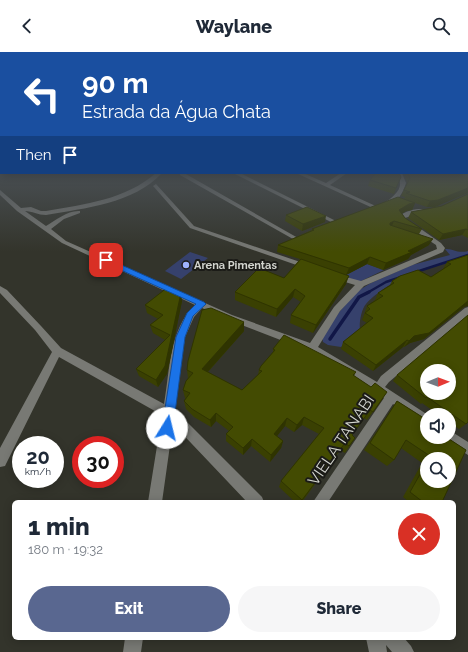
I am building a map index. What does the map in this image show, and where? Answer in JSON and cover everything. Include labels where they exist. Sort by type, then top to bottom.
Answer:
[{"type":"street","points":[[4,196],[20,210],[64,242],[229,316],[312,348],[378,388],[420,416]]},
{"type":"street","points":[[20,210],[31,208],[43,213],[74,211],[100,204],[119,196]]},
{"type":"street","points":[[164,196],[192,227],[270,250],[321,270]]},
{"type":"street","points":[[223,196],[295,238]]},
{"type":"street","points":[[285,196],[341,222],[330,225]]},
{"type":"street","points":[[348,196],[373,209],[395,200],[397,196]]},
{"type":"street","points":[[395,200],[402,203]]},
{"type":"street","points":[[409,205],[427,211],[401,217],[405,222],[441,246]]},
{"type":"street","points":[[47,229],[74,211]]},
{"type":"street","points":[[288,242],[302,236]]},
{"type":"street","points":[[420,240],[441,246]]},
{"type":"street","points":[[312,348],[337,309],[361,284],[440,250],[441,246]]},
{"type":"street","points":[[328,273],[361,284]]},
{"type":"street","points":[[0,289],[38,328],[57,351],[170,413],[255,500]]},
{"type":"street","points":[[156,500],[180,337],[190,315],[202,304]]},
{"type":"street","points":[[378,388],[385,379],[468,310]]},
{"type":"street","points":[[0,461],[57,351]]},
{"type":"street","name":"VIELA TANABI","points":[[321,500],[391,397]]},
{"type":"street","points":[[456,441],[468,449]]},
{"type":"street","points":[[132,652],[134,640]]},
{"type":"street","points":[[375,640],[378,652]]},
{"type":"street","points":[[393,640],[405,652]]},
{"type":"shaded area","points":[[445,249],[461,252],[468,251],[468,259],[428,267],[408,275],[392,284],[377,293],[366,304],[361,317],[360,330],[341,347],[328,345],[323,342],[322,337],[340,311],[356,292],[371,283],[412,265],[450,255]]},
{"type":"shaded area","name":"Arena Pimentas","points":[[190,252],[208,258],[181,279],[165,271]]},
{"type":"shaded area","points":[[367,264],[384,270],[359,282],[344,276]]},
{"type":"building","points":[[415,196],[448,196],[438,200],[430,201]]},
{"type":"building","points":[[464,196],[468,196],[468,230],[466,229],[443,234],[411,212],[442,206]]},
{"type":"building","points":[[398,197],[415,203],[409,204],[399,210],[405,218],[422,229],[394,221],[390,223],[390,225],[433,239],[408,251],[412,252],[386,263],[370,257],[349,268],[278,245],[314,230],[312,229]]},
{"type":"building","points":[[307,207],[326,216],[303,224],[286,215]]},
{"type":"building","points":[[468,255],[468,301],[429,333],[414,336],[409,341],[407,340],[376,365],[343,342],[373,318],[365,313],[370,309],[367,306],[383,296],[378,293],[394,283],[392,281],[400,276],[418,270],[431,277],[451,264],[447,262]]},
{"type":"building","points":[[301,259],[349,276],[316,325],[291,315],[305,296],[295,289],[277,309],[235,292],[259,268],[284,278]]},
{"type":"building","points":[[168,287],[181,293],[165,366],[156,380],[136,369],[170,335],[150,325],[163,315],[145,305]]},
{"type":"building","points":[[211,308],[244,322],[202,369],[242,390],[262,371],[259,370],[261,366],[275,350],[273,349],[284,335],[356,372],[353,375],[371,387],[375,383],[387,392],[373,412],[370,410],[352,435],[355,438],[349,446],[345,443],[302,500],[281,481],[324,428],[304,417],[297,425],[287,418],[274,434],[283,441],[271,455],[252,439],[243,448],[226,434],[233,427],[216,413],[210,420],[192,409],[184,401],[190,393],[183,390],[186,381],[193,373],[187,370],[188,361],[202,310]]},
{"type":"building","points":[[468,315],[468,422],[466,424],[456,417],[456,408],[443,408],[431,400],[456,400],[456,364],[420,364],[420,393],[397,375]]},
{"type":"building","points":[[397,401],[420,416],[420,444],[456,444],[466,450],[456,472],[456,452],[424,452],[406,440],[394,460],[370,443]]},
{"type":"building","points":[[420,474],[420,488],[448,488],[443,500],[420,500],[410,492]]},
{"type":"waterway","points":[[416,272],[468,255]]},
{"type":"waterway","points":[[367,293],[386,282],[401,277]]},
{"type":"waterway","points":[[330,339],[359,297],[367,293]]},
{"type":"place","name":"Arena Pimentas","points":[[186,265]]},
{"type":"route","points":[[106,260],[202,304],[190,315],[180,337],[167,428]]}]
